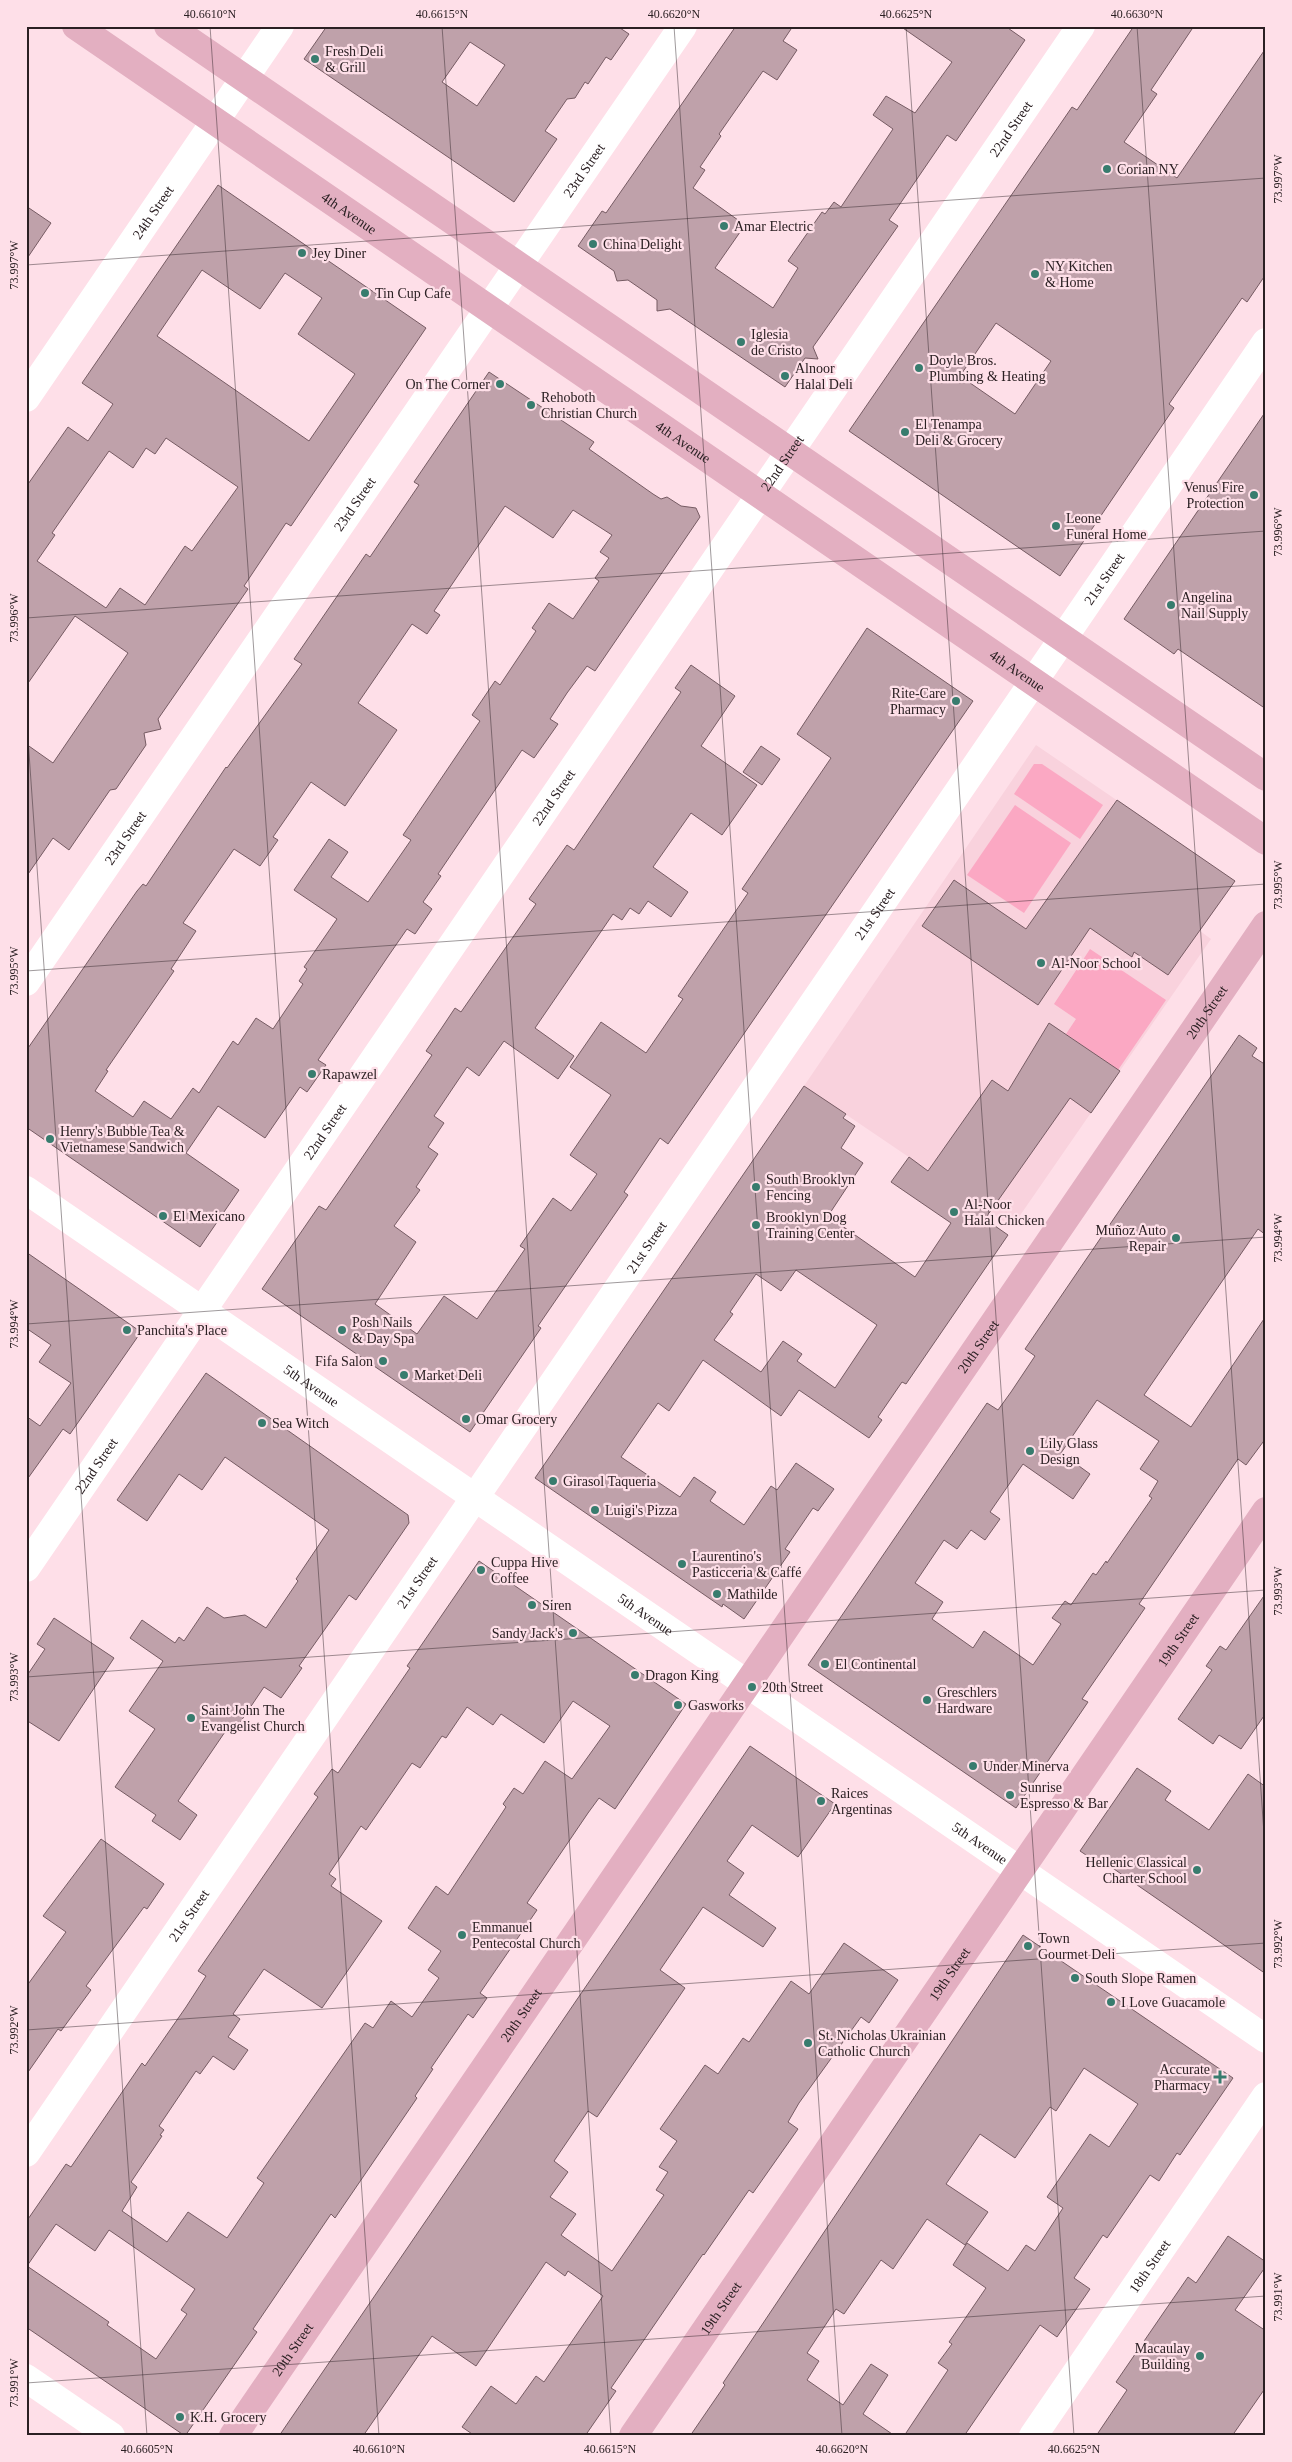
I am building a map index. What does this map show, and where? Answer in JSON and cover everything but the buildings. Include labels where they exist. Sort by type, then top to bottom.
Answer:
[{"type":"main road","name":"4th Avenue","points":[[76,26],[1266,841]]},
{"type":"main road","points":[[168,26],[1266,777]]},
{"type":"main road","name":"20th Street","points":[[232,2436],[1266,926]]},
{"type":"main road","name":"19th Street","points":[[633,2436],[1266,1511]]},
{"type":"street","name":"24th Street","points":[[26,398],[280,26]]},
{"type":"street","name":"23rd Street","points":[[26,982],[683,26]]},
{"type":"street","name":"22nd Street","points":[[26,1568],[1081,26]]},
{"type":"street","name":"21st Street","points":[[26,2152],[1266,342]]},
{"type":"street","name":"5th Avenue","points":[[26,1190],[1266,2039]]},
{"type":"street","name":"18th Street","points":[[1033,2436],[1266,2096]]},
{"type":"street","points":[[26,2378],[111,2436]]},
{"type":"street","points":[[26,2395],[86,2436]]},
{"type":"shaded area","name":"Al-Noor School","points":[[1036,745],[1235,881],[1200,931],[1211,939],[1012,1227],[804,1086]]},
{"type":"shaded area","points":[[1034,764],[1042,764],[1103,805],[1080,839],[1014,794]]},
{"type":"shaded area","points":[[1015,805],[1071,843],[1024,913],[967,875]]},
{"type":"shaded area","points":[[1090,949],[1166,1000],[1118,1070],[1066,1034],[1076,1019],[1054,1004]]},
{"type":"place","name":"Fresh Deli & Grill","points":[[315,59]]},
{"type":"place","name":"Corian NY","points":[[1107,169]]},
{"type":"place","name":"Amar Electric","points":[[724,226]]},
{"type":"place","name":"China Delight","points":[[593,244]]},
{"type":"place","name":"Jey Diner","points":[[302,253]]},
{"type":"place","name":"NY Kitchen & Home","points":[[1035,274]]},
{"type":"place","name":"Tin Cup Cafe","points":[[365,293]]},
{"type":"place","name":"Iglesia de Cristo","points":[[741,342]]},
{"type":"place","name":"Doyle Bros. Plumbing & Heating","points":[[919,368]]},
{"type":"place","name":"Alnoor Halal Deli","points":[[785,376]]},
{"type":"place","name":"On The Corner","points":[[500,384]]},
{"type":"place","name":"Rehoboth Christian Church","points":[[531,405]]},
{"type":"place","name":"El Tenampa Deli & Grocery","points":[[905,432]]},
{"type":"place","name":"Venus Fire Protection","points":[[1254,495]]},
{"type":"place","name":"Leone Funeral Home","points":[[1056,526]]},
{"type":"place","name":"Angelina Nail Supply","points":[[1171,605]]},
{"type":"place","name":"Rite-Care Pharmacy","points":[[956,701]]},
{"type":"place","name":"Al-Noor School","points":[[1041,963]]},
{"type":"place","name":"Rapawzel","points":[[312,1074]]},
{"type":"place","name":"Henry's Bubble Tea & Vietnamese Sandwich","points":[[50,1139]]},
{"type":"place","name":"South Brooklyn Fencing","points":[[756,1187]]},
{"type":"place","name":"Al-Noor Halal Chicken","points":[[954,1212]]},
{"type":"place","name":"El Mexicano","points":[[163,1216]]},
{"type":"place","name":"Brooklyn Dog Training Center","points":[[756,1225]]},
{"type":"place","name":"Muñoz Auto Repair","points":[[1176,1238]]},
{"type":"place","name":"Panchita's Place","points":[[127,1330]]},
{"type":"place","name":"Posh Nails & Day Spa","points":[[342,1330]]},
{"type":"place","name":"Fifa Salon","points":[[383,1361]]},
{"type":"place","name":"Market Deli","points":[[404,1375]]},
{"type":"place","name":"Omar Grocery","points":[[466,1419]]},
{"type":"place","name":"Sea Witch","points":[[262,1423]]},
{"type":"place","name":"Lily Glass Design","points":[[1030,1451]]},
{"type":"place","name":"Girasol Taqueria","points":[[553,1481]]},
{"type":"place","name":"Luigi's Pizza","points":[[595,1510]]},
{"type":"place","name":"Laurentino's Pasticceria & Caffé","points":[[682,1564]]},
{"type":"place","name":"Cuppa Hive Coffee","points":[[481,1570]]},
{"type":"place","name":"Mathilde","points":[[717,1594]]},
{"type":"place","name":"Siren","points":[[532,1605]]},
{"type":"place","name":"Sandy Jack's","points":[[573,1633]]},
{"type":"place","name":"El Continental","points":[[825,1664]]},
{"type":"place","name":"Dragon King","points":[[635,1675]]},
{"type":"place","name":"20th Street","points":[[752,1687]]},
{"type":"place","name":"Greschlers Hardware","points":[[927,1700]]},
{"type":"place","name":"Gasworks","points":[[678,1705]]},
{"type":"place","name":"Saint John The Evangelist Church","points":[[191,1718]]},
{"type":"place","name":"Under Minerva","points":[[973,1766]]},
{"type":"place","name":"Sunrise Espresso & Bar","points":[[1010,1795]]},
{"type":"place","name":"Raices Argentinas","points":[[821,1801]]},
{"type":"place","name":"Hellenic Classical Charter School","points":[[1197,1870]]},
{"type":"place","name":"Emmanuel Pentecostal Church","points":[[462,1935]]},
{"type":"place","name":"Town Gourmet Deli","points":[[1028,1946]]},
{"type":"place","name":"South Slope Ramen","points":[[1075,1978]]},
{"type":"place","name":"I Love Guacamole","points":[[1111,2002]]},
{"type":"place","name":"St. Nicholas Ukrainian Catholic Church","points":[[808,2043]]},
{"type":"place","name":"Accurate Pharmacy","points":[[1220,2077]]},
{"type":"place","name":"Macaulay Building","points":[[1200,2356]]},
{"type":"place","name":"K.H. Grocery","points":[[180,2417]]}]
